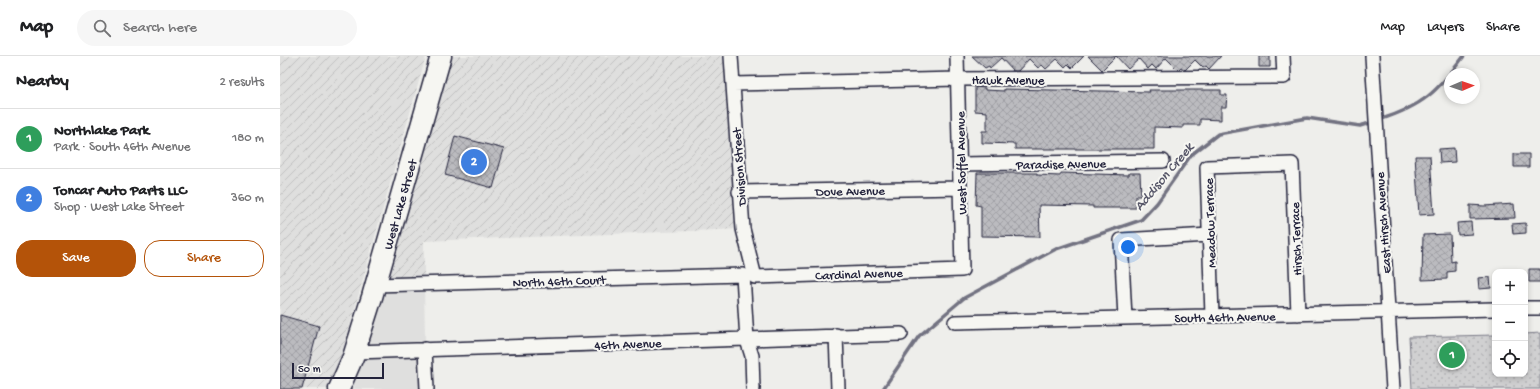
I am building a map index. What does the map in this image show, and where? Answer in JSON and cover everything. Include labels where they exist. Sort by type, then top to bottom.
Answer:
[{"type":"main road","name":"West Lake Street","points":[[340,389],[355,352],[441,56]]},
{"type":"main road","name":"West Lake Street","points":[[354,389],[355,352]]},
{"type":"street","name":"Division Street","points":[[731,56],[739,192],[749,276],[747,340],[752,356],[753,389]]},
{"type":"street","name":"West Soffel Avenue","points":[[957,56],[962,270]]},
{"type":"street","name":"Hawk Avenue","points":[[733,84],[1284,77],[1283,56]]},
{"type":"street","name":"East Hirsch Avenue","points":[[1372,56],[1393,389]]},
{"type":"street","name":"Paradise Avenue","points":[[960,164],[1163,161]]},
{"type":"street","name":"Meadow Terrace","points":[[1212,316],[1207,167],[1292,164]]},
{"type":"street","name":"Hirsch Terrace","points":[[1292,164],[1298,314]]},
{"type":"street","name":"Dove Avenue","points":[[739,192],[960,188]]},
{"type":"street","points":[[1125,318],[1121,240],[1210,235]]},
{"type":"street","name":"Cardinal Avenue","points":[[749,276],[962,270]]},
{"type":"street","name":"North 46th Court","points":[[375,285],[749,276]]},
{"type":"street","points":[[1528,308],[1540,308]]},
{"type":"street","name":"South 46th Avenue","points":[[955,322],[1492,309]]},
{"type":"street","name":"46th Avenue","points":[[355,352],[901,334]]},
{"type":"street","points":[[836,335],[838,389]]},
{"type":"street","points":[[425,350],[427,389]]},
{"type":"shaded area","points":[[280,56],[426,56],[332,389],[280,389]]},
{"type":"shaded area","points":[[441,56],[731,56],[743,229],[424,241],[424,285],[375,285]]},
{"type":"shaded area","points":[[375,285],[424,285],[426,389],[354,389],[355,352]]},
{"type":"shaded area","points":[[1540,333],[1540,389],[1412,389],[1409,337],[1492,335],[1492,377],[1528,377],[1528,334]]},
{"type":"building","points":[[972,56],[1084,56],[1072,68],[1068,64],[1065,67],[1057,59],[1046,69],[1042,65],[1038,68],[1029,59],[1018,71],[1013,71],[1001,58],[990,68],[989,66],[985,68]]},
{"type":"building","points":[[1088,56],[1116,56],[1102,70]]},
{"type":"building","points":[[1116,56],[1221,56],[1209,69],[1206,66],[1203,68],[1195,60],[1185,70],[1181,67],[1178,70],[1166,58],[1156,69],[1152,65],[1148,69],[1139,59],[1128,69]]},
{"type":"building","points":[[1259,56],[1270,56],[1270,67],[1259,67]]},
{"type":"building","points":[[975,87],[985,88],[985,90],[1004,91],[1004,89],[1150,92],[1149,90],[1221,90],[1221,95],[1227,95],[1226,107],[1221,107],[1221,120],[1200,119],[1200,125],[1183,125],[1183,128],[1154,127],[1154,149],[1015,149],[1015,144],[982,143],[982,131],[987,131],[987,112],[975,111]]},
{"type":"building","points":[[455,136],[504,149],[493,188],[445,175]]},
{"type":"building","points":[[1454,148],[1455,162],[1440,163],[1439,149]]},
{"type":"building","points":[[1514,154],[1529,154],[1529,167],[1514,167]]},
{"type":"building","points":[[1415,156],[1430,156],[1434,214],[1419,215]]},
{"type":"building","points":[[977,173],[1037,173],[1037,175],[1060,176],[1061,173],[1129,175],[1129,173],[1140,173],[1141,196],[1136,196],[1136,208],[1093,208],[1093,206],[1039,205],[1040,237],[981,236],[981,206],[976,205]]},
{"type":"building","points":[[1514,204],[1515,218],[1470,219],[1470,205],[1484,206]]},
{"type":"building","points":[[1471,222],[1472,234],[1458,235],[1457,223]]},
{"type":"building","points":[[1526,223],[1526,233],[1513,234],[1512,224]]},
{"type":"building","points":[[1450,234],[1451,262],[1455,261],[1455,271],[1447,272],[1447,279],[1422,280],[1423,235]]},
{"type":"building","points":[[1529,269],[1540,269],[1540,282],[1529,282]]},
{"type":"building","points":[[1490,277],[1491,288],[1479,289],[1478,278]]},
{"type":"building","points":[[280,315],[319,326],[302,389],[280,389]]},
{"type":"waterway","name":"Addison Creek","points":[[1379,120],[1407,109],[1428,96],[1446,79],[1464,56]]},
{"type":"waterway","name":"Addison Creek","points":[[883,389],[919,336],[964,298],[1056,249],[1141,220],[1157,203],[1191,155],[1218,134],[1307,118],[1360,126],[1373,122]]},
{"type":"place","name":"Toncar Auto Parts LLC","points":[[474,162]]},
{"type":"place","name":"Northlake Park","points":[[1452,355]]}]
